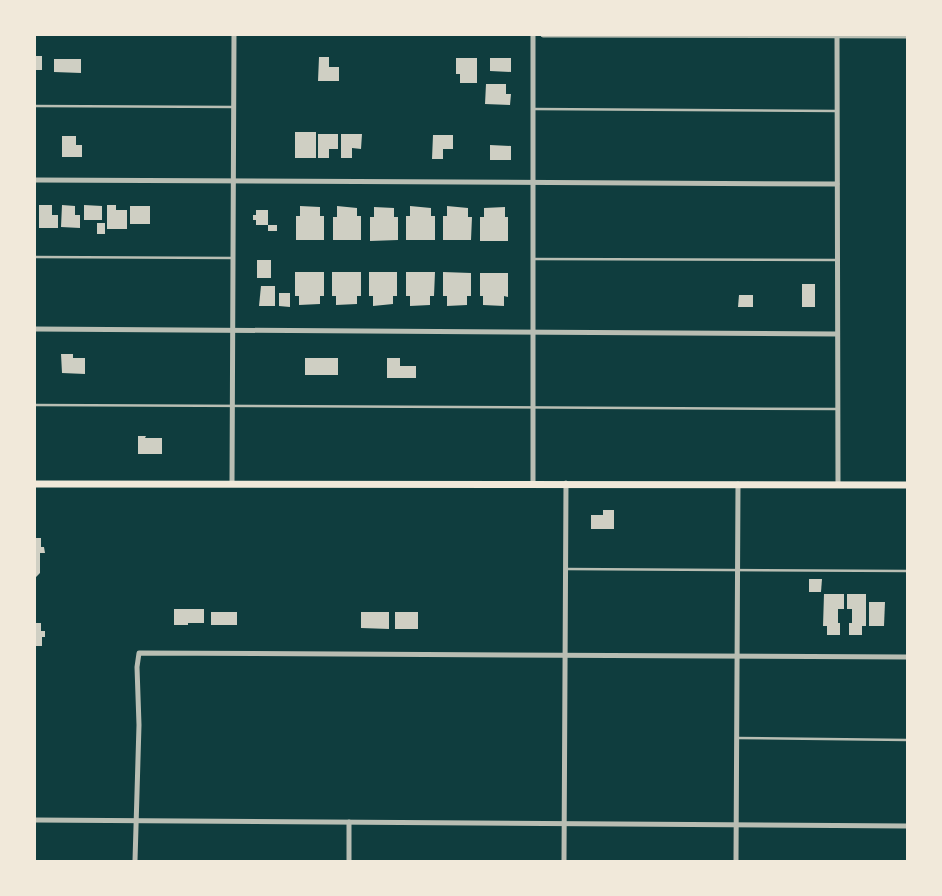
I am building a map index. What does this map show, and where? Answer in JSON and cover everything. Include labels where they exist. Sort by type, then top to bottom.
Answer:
[{"type":"main road","points":[[35,484],[566,483],[907,485]]},
{"type":"street","points":[[232,484],[234,35]]},
{"type":"street","points":[[533,35],[533,483]]},
{"type":"street","points":[[543,35],[907,36]]},
{"type":"street","points":[[837,36],[838,485]]},
{"type":"street","points":[[35,180],[837,184]]},
{"type":"street","points":[[35,330],[837,334]]},
{"type":"street","points":[[564,861],[566,483]]},
{"type":"street","points":[[736,861],[738,484]]},
{"type":"street","points":[[135,861],[139,731],[137,667],[139,652],[907,657]]},
{"type":"street","points":[[35,820],[907,826]]},
{"type":"street","points":[[349,822],[349,861]]},
{"type":"lane","points":[[35,106],[234,107]]},
{"type":"lane","points":[[533,109],[837,111]]},
{"type":"lane","points":[[35,257],[233,258]]},
{"type":"lane","points":[[534,259],[837,260]]},
{"type":"lane","points":[[35,405],[838,409]]},
{"type":"lane","points":[[566,569],[907,571]]},
{"type":"lane","points":[[736,738],[907,740]]},
{"type":"building","points":[[35,56],[42,56],[42,70],[35,70]]},
{"type":"building","points":[[319,57],[329,57],[329,67],[339,67],[339,81],[318,81]]},
{"type":"building","points":[[456,58],[477,58],[477,83],[460,83],[460,74],[456,74]]},
{"type":"building","points":[[490,58],[511,58],[511,72],[490,71]]},
{"type":"building","points":[[54,59],[81,59],[81,73],[54,72]]},
{"type":"building","points":[[486,84],[506,84],[506,94],[511,94],[510,105],[485,104]]},
{"type":"building","points":[[295,132],[316,132],[316,158],[295,158]]},
{"type":"building","points":[[318,134],[338,134],[338,149],[329,149],[329,158],[318,158]]},
{"type":"building","points":[[341,134],[362,134],[361,149],[352,148],[352,158],[341,158]]},
{"type":"building","points":[[433,135],[453,135],[453,149],[443,149],[443,159],[432,159]]},
{"type":"building","points":[[62,136],[76,136],[76,145],[82,145],[82,157],[62,157]]},
{"type":"building","points":[[490,145],[511,146],[511,160],[490,160]]},
{"type":"building","points":[[39,205],[52,205],[52,215],[58,215],[58,228],[39,228]]},
{"type":"building","points":[[62,205],[75,206],[75,215],[80,215],[80,228],[61,227]]},
{"type":"building","points":[[84,205],[102,206],[102,220],[84,220]]},
{"type":"building","points":[[107,205],[116,205],[116,210],[127,210],[127,229],[107,229]]},
{"type":"building","points":[[130,206],[150,206],[150,224],[130,224]]},
{"type":"building","points":[[300,206],[320,207],[320,216],[324,216],[324,240],[296,240],[296,216],[300,216]]},
{"type":"building","points":[[337,206],[357,208],[357,216],[361,216],[361,240],[333,240],[333,217],[337,217]]},
{"type":"building","points":[[410,206],[431,208],[431,216],[435,216],[435,240],[406,240],[406,216],[410,216]]},
{"type":"building","points":[[447,206],[468,208],[468,217],[472,217],[471,240],[443,240],[443,216],[447,216]]},
{"type":"building","points":[[374,207],[394,208],[394,217],[398,217],[398,240],[370,241],[370,217],[374,217]]},
{"type":"building","points":[[505,207],[505,217],[508,217],[508,241],[480,241],[480,217],[484,217],[484,208]]},
{"type":"building","points":[[256,210],[268,210],[268,225],[256,225],[253,215],[256,215]]},
{"type":"building","points":[[97,223],[105,223],[105,234],[97,234]]},
{"type":"building","points":[[268,225],[277,225],[277,231],[268,231]]},
{"type":"building","points":[[257,260],[271,260],[271,278],[257,278]]},
{"type":"building","points":[[295,272],[324,272],[324,296],[320,296],[320,304],[299,305],[299,296],[295,296]]},
{"type":"building","points":[[332,272],[361,272],[361,296],[357,296],[357,304],[336,305],[336,296],[332,296]]},
{"type":"building","points":[[369,272],[397,272],[397,296],[393,296],[393,304],[373,306],[373,296],[369,296]]},
{"type":"building","points":[[406,272],[435,272],[434,296],[430,296],[430,305],[410,306],[410,296],[406,296]]},
{"type":"building","points":[[443,272],[471,273],[471,296],[467,296],[467,305],[447,306],[447,296],[443,296]]},
{"type":"building","points":[[480,273],[508,273],[508,297],[504,296],[504,306],[483,305],[483,296],[480,296]]},
{"type":"building","points":[[802,284],[815,284],[815,307],[802,307]]},
{"type":"building","points":[[261,286],[275,286],[275,306],[259,306]]},
{"type":"building","points":[[279,293],[290,293],[290,307],[279,306]]},
{"type":"building","points":[[739,295],[753,295],[753,307],[738,307]]},
{"type":"building","points":[[61,354],[73,354],[73,358],[85,358],[85,374],[62,373]]},
{"type":"building","points":[[305,358],[338,358],[338,375],[305,375]]},
{"type":"building","points":[[387,358],[400,358],[400,366],[416,366],[416,378],[387,378]]},
{"type":"building","points":[[138,436],[162,438],[162,454],[138,454]]},
{"type":"building","points":[[603,510],[614,510],[614,529],[591,529],[591,515],[603,515]]},
{"type":"building","points":[[35,538],[41,538],[41,547],[44,547],[45,553],[40,553],[40,573],[35,578]]},
{"type":"building","points":[[809,579],[822,579],[821,592],[809,592]]},
{"type":"building","points":[[824,594],[844,594],[844,609],[838,609],[840,635],[827,635],[827,626],[823,626]]},
{"type":"building","points":[[847,594],[866,594],[866,626],[862,626],[862,635],[849,635],[849,623],[852,623],[852,609],[847,609]]},
{"type":"building","points":[[869,602],[885,602],[884,626],[869,626]]},
{"type":"building","points":[[174,609],[204,609],[204,623],[174,625]]},
{"type":"building","points":[[211,612],[237,612],[237,625],[211,625]]},
{"type":"building","points":[[361,612],[389,612],[389,629],[361,628]]},
{"type":"building","points":[[395,612],[418,612],[418,629],[395,629]]},
{"type":"building","points":[[35,623],[41,623],[41,631],[45,631],[45,637],[42,637],[42,646],[35,646]]}]
